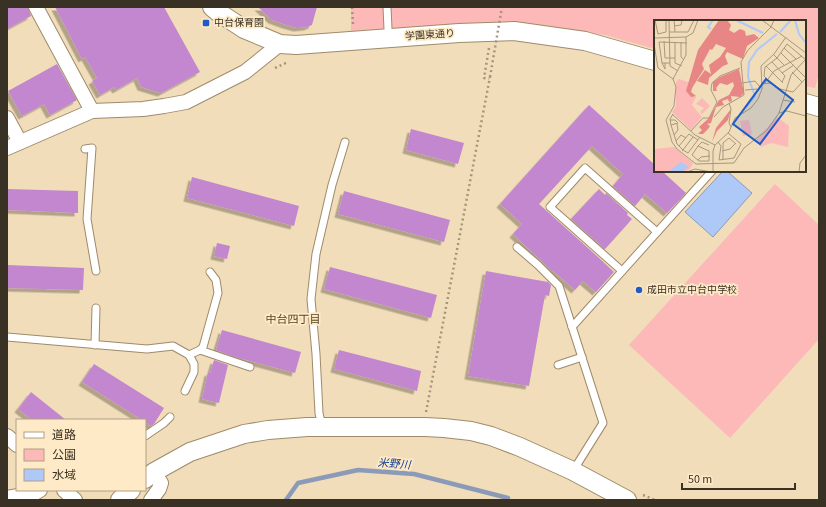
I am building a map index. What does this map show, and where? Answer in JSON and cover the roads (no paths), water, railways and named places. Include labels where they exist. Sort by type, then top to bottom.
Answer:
[{"type":"street","points":[[36,7],[92,112]]},
{"type":"street","name":"学園東通り","points":[[212,7],[244,29],[280,44],[296,45],[459,33],[514,31],[584,41],[654,61]]},
{"type":"street","points":[[7,118],[13,145],[92,112],[143,109],[186,102],[245,72],[280,44]]},
{"type":"street","points":[[806,103],[819,107]]},
{"type":"street","points":[[151,500],[159,489],[161,483],[150,476],[190,452],[244,434],[268,430],[307,427],[425,427],[471,431],[491,436],[520,447],[572,471],[627,500]]},
{"type":"street","points":[[7,436],[16,444]]},
{"type":"street","points":[[7,498],[35,493],[38,491]]},
{"type":"street","points":[[65,491],[75,500]]},
{"type":"street","points":[[120,500],[130,491]]},
{"type":"lane","points":[[387,7],[390,38]]},
{"type":"lane","points":[[322,427],[319,413],[311,299],[316,254],[332,185],[345,142]]},
{"type":"lane","points":[[85,149],[92,148],[87,219],[96,271]]},
{"type":"lane","points":[[622,271],[550,207],[570,184],[585,168],[657,232]]},
{"type":"lane","points":[[572,327],[711,172]]},
{"type":"lane","points":[[517,247],[559,286],[603,423],[572,471]]},
{"type":"lane","points":[[189,355],[203,347],[218,293],[216,280],[210,272]]},
{"type":"lane","points":[[95,345],[96,308]]},
{"type":"lane","points":[[7,337],[147,349],[173,346],[189,355],[194,364],[194,372],[185,391]]},
{"type":"lane","points":[[200,350],[250,367]]},
{"type":"lane","points":[[558,365],[582,357]]},
{"type":"lane","points":[[146,435],[170,417]]},
{"type":"water","points":[[722,172],[728,172],[752,193],[713,237],[685,212]]},
{"type":"waterway","name":"米野川","points":[[286,500],[298,483],[358,470],[414,474],[508,498]]},
{"type":"place","name":"中台保育園","points":[[206,23]]},
{"type":"place","name":"成田市立中台中学校","points":[[639,290]]},
{"type":"district","name":"中台四丁目","points":[[293,319]]}]
